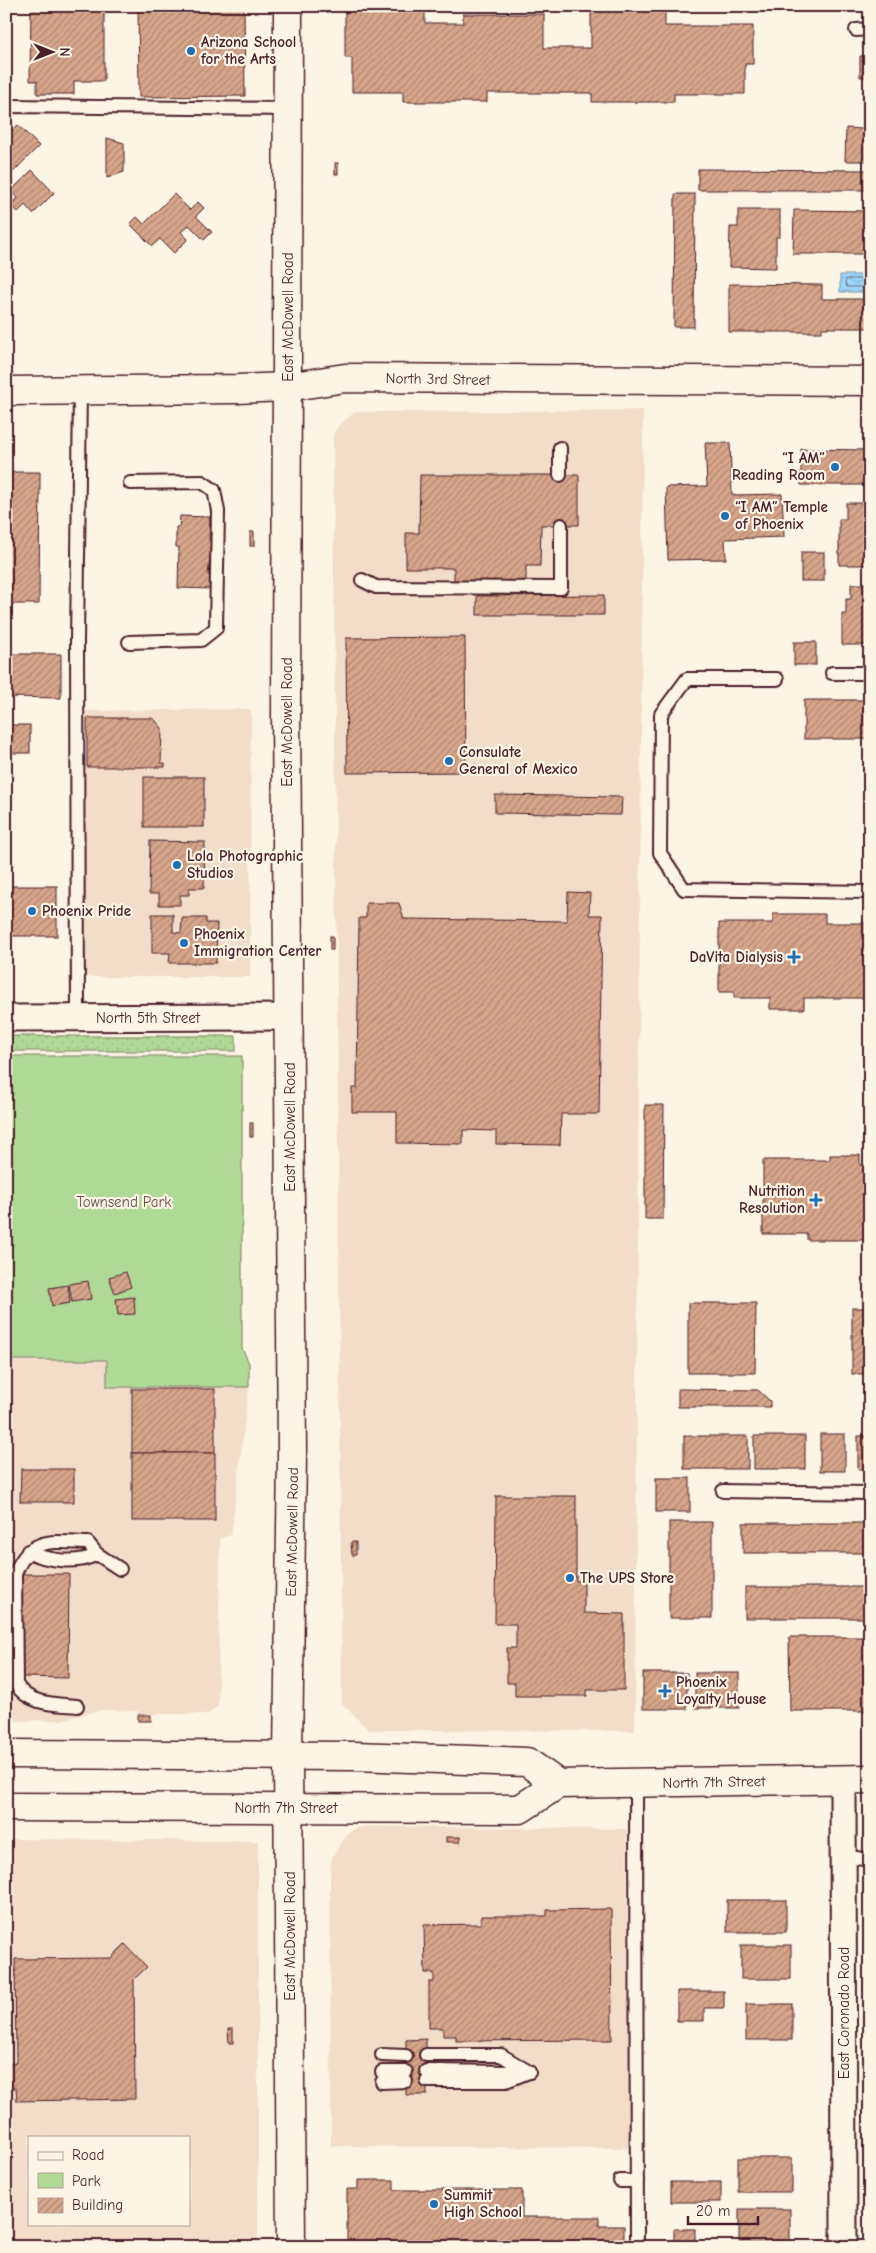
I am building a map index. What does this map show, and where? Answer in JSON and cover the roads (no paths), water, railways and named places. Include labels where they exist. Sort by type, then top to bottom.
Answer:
[{"type":"main road","name":"East McDowell Road","points":[[288,6],[286,712],[292,1475],[288,1755],[291,2247]]},
{"type":"main road","name":"North 3rd Street","points":[[6,391],[287,387],[345,378],[870,381]]},
{"type":"main road","points":[[6,1754],[288,1755],[527,1762],[558,1784]]},
{"type":"main road","name":"North 7th Street","points":[[6,1806],[520,1809],[558,1784],[870,1779]]},
{"type":"street","name":"North 5th Street","points":[[6,1018],[289,1017]]},
{"type":"street","name":"East Coronado Road","points":[[843,1779],[844,2247]]},
{"type":"lane","points":[[856,30],[870,28]]},
{"type":"lane","points":[[6,106],[288,109]]},
{"type":"lane","points":[[78,1018],[77,642],[80,390]]},
{"type":"lane","points":[[560,448],[560,475]]},
{"type":"lane","points":[[129,642],[201,640],[216,628],[218,511],[214,490],[202,482],[130,482]]},
{"type":"lane","points":[[362,580],[376,587],[561,588],[561,525]]},
{"type":"lane","points":[[832,673],[870,673]]},
{"type":"lane","points":[[777,679],[687,679],[660,714],[660,853],[684,889],[870,892]]},
{"type":"lane","points":[[723,1491],[870,1493]]},
{"type":"lane","points":[[77,1706],[32,1700],[20,1692],[16,1684],[15,1574],[28,1551],[41,1558],[88,1560],[97,1554],[120,1569]]},
{"type":"lane","points":[[636,1783],[637,2247]]},
{"type":"lane","points":[[843,1856],[870,1860]]},
{"type":"lane","points":[[382,2055],[406,2056]]},
{"type":"lane","points":[[426,2055],[502,2055],[528,2072],[427,2076]]},
{"type":"lane","points":[[382,2077],[406,2076]]},
{"type":"lane","points":[[620,2181],[636,2181]]},
{"type":"water","points":[[840,275],[870,275],[870,297],[863,292],[840,292]]},
{"type":"place","name":"Arizona School for the Arts","points":[[191,51]]},
{"type":"place","name":"“I AM” Reading Room","points":[[835,467]]},
{"type":"place","name":"“I AM” Temple of Phoenix","points":[[725,516]]},
{"type":"place","name":"Consulate General of Mexico","points":[[449,761]]},
{"type":"place","name":"Lola Photographic Studios","points":[[177,865]]},
{"type":"place","name":"Phoenix Pride","points":[[32,911]]},
{"type":"place","name":"Phoenix Immigration Center","points":[[184,943]]},
{"type":"place","name":"DaVita Dialysis","points":[[794,957]]},
{"type":"place","name":"Nutrition Resolution","points":[[816,1200]]},
{"type":"place","name":"The UPS Store","points":[[570,1578]]},
{"type":"place","name":"Phoenix Loyalty House","points":[[665,1691]]},
{"type":"place","name":"Summit High School","points":[[434,2204]]},
{"type":"park label","name":"Townsend Park","points":[[124,1202]]}]
